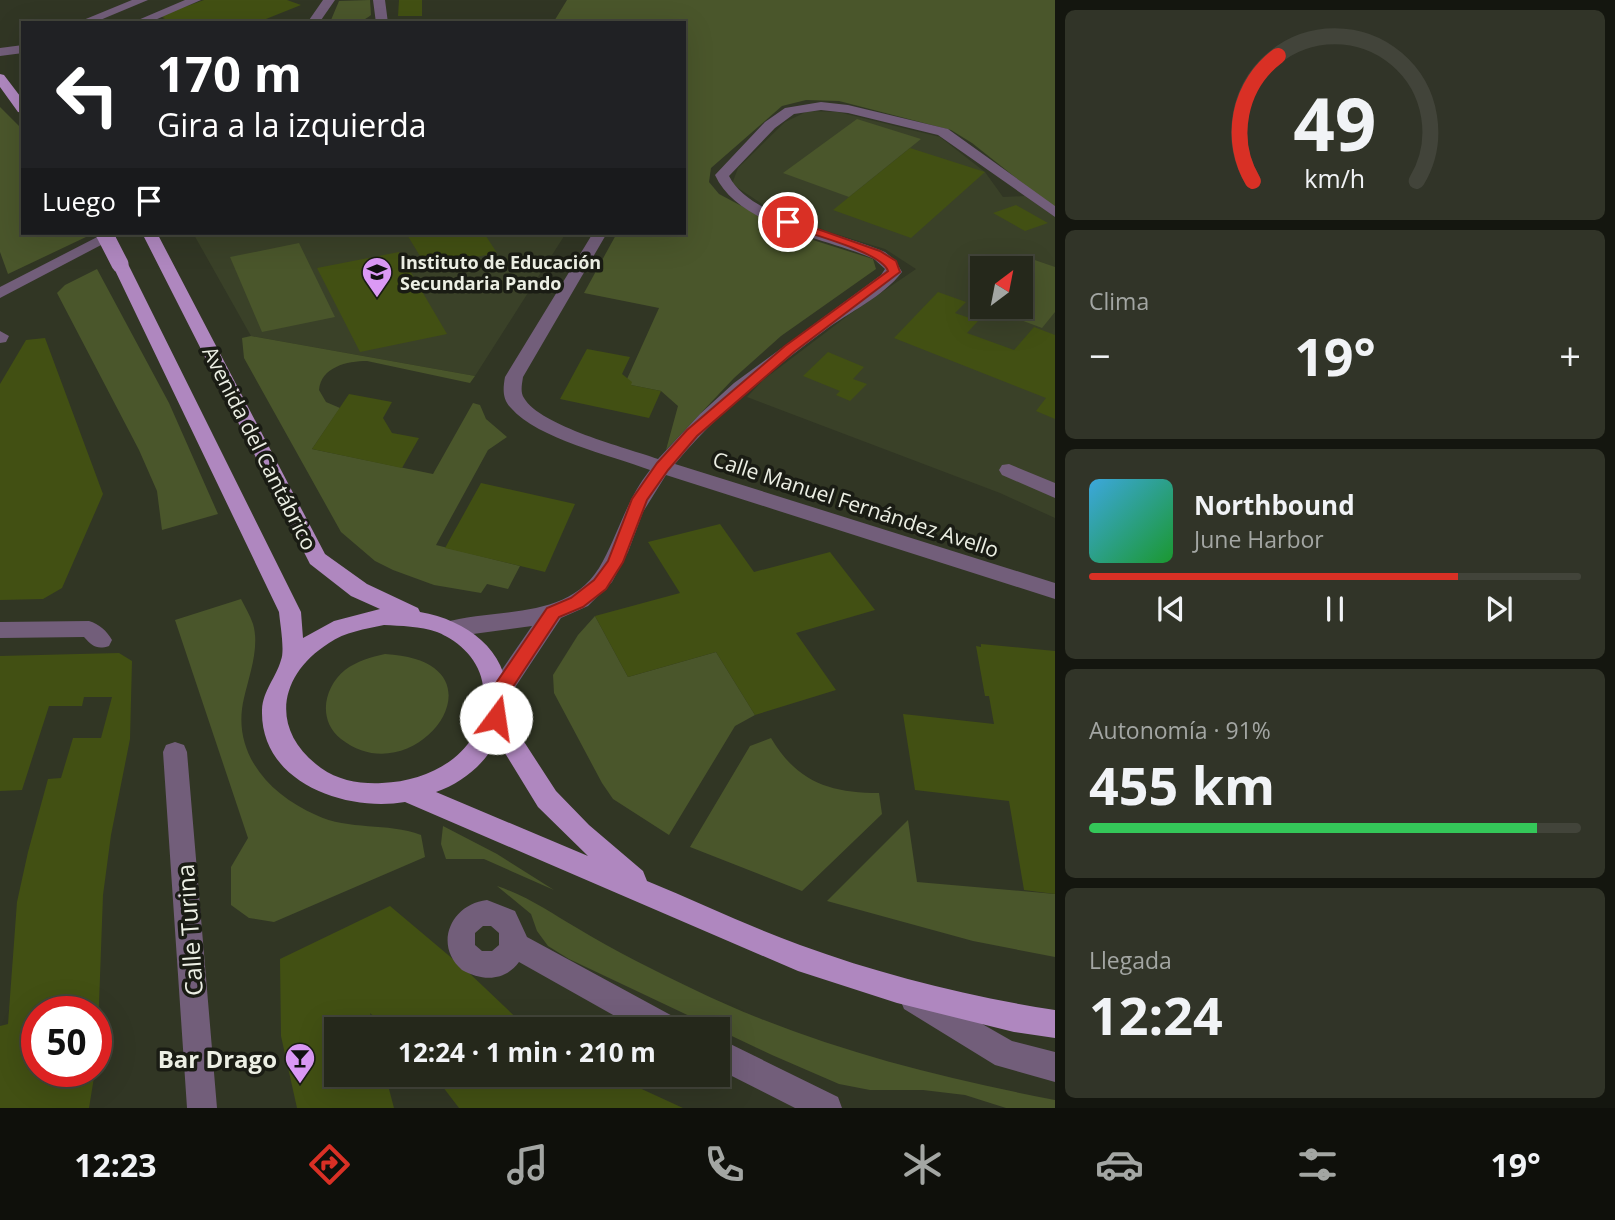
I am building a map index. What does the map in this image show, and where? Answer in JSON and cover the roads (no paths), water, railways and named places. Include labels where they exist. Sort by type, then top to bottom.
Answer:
[{"type":"main road","points":[[0,78],[21,88]]},
{"type":"main road","points":[[0,78],[21,106]]},
{"type":"main road","name":"Avenida del Cantábrico","points":[[105,235],[290,612],[293,660]]},
{"type":"main road","name":"Avenida del Cantábrico","points":[[152,239],[317,559],[359,590],[418,618]]},
{"type":"main road","points":[[497,706],[485,742],[465,764],[440,780],[409,792],[369,795],[332,788],[301,770],[280,745],[272,716],[278,687],[293,660],[319,638],[350,624],[383,617],[418,618],[451,629],[475,645],[491,668],[497,706],[547,799],[580,833],[649,893]]},
{"type":"main road","points":[[409,792],[798,958],[897,989],[1014,1018],[1055,1024]]},
{"type":"street","points":[[87,21],[142,0]]},
{"type":"street","points":[[142,21],[195,0]]},
{"type":"street","points":[[320,20],[329,0]]},
{"type":"street","points":[[379,0],[380,18]]},
{"type":"street","points":[[0,52],[21,49]]},
{"type":"street","points":[[451,629],[553,613],[577,602],[600,584],[615,562],[640,499],[662,467],[692,433],[810,332],[881,284],[894,272],[891,264],[876,253],[810,232],[728,191],[722,175],[770,125],[790,111],[821,106],[848,108],[943,132],[1055,213]]},
{"type":"street","points":[[0,293],[112,235]]},
{"type":"street","name":"Calle Manuel Fernández Avello","points":[[599,235],[517,371],[512,392],[517,404],[545,426],[662,467],[1055,591]]},
{"type":"street","points":[[1009,470],[1055,491]]},
{"type":"street","points":[[497,706],[553,613]]},
{"type":"street","points":[[0,630],[89,629],[101,640]]},
{"type":"street","name":"Calle Turina","points":[[176,752],[202,1108]]},
{"type":"street","points":[[515,945],[644,1017]]},
{"type":"street","points":[[897,989],[1006,1054],[1055,1067]]},
{"type":"street","points":[[730,1060],[827,1108]]},
{"type":"place","name":"Instituto de Educación Secundaria Pando","points":[[377,299]]},
{"type":"place","name":"Bar Drago","points":[[300,1085]]}]
